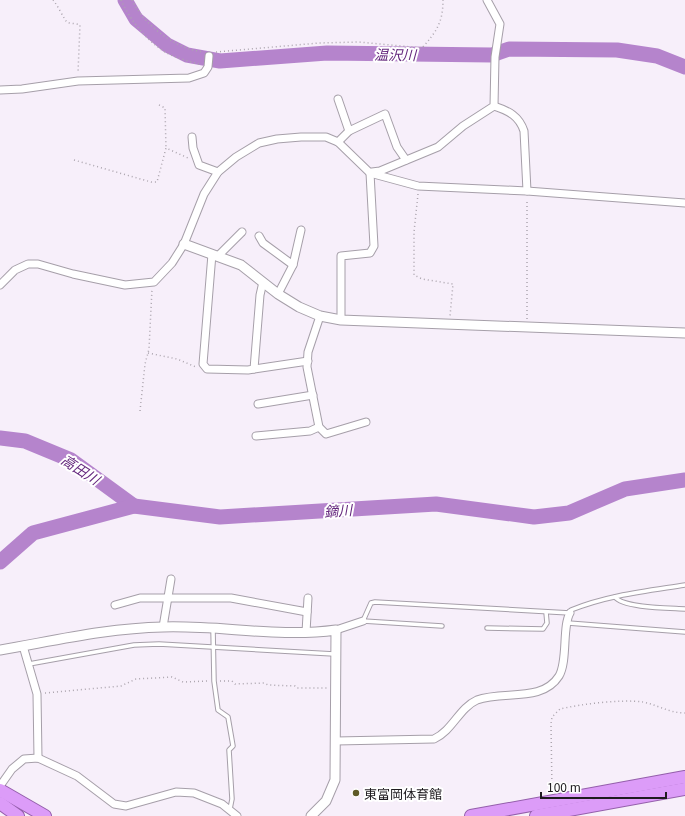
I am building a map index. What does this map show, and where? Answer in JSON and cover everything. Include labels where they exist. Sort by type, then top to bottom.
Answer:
[{"type":"highway","points":[[471,816],[685,777]]},
{"type":"highway","points":[[536,816],[685,789]]},
{"type":"highway","points":[[0,790],[45,816]]},
{"type":"highway","points":[[0,804],[18,816]]},
{"type":"street","points":[[487,0],[500,24],[495,57],[494,106]]},
{"type":"street","points":[[0,90],[22,89],[78,80],[188,78],[204,74],[208,66],[209,56]]},
{"type":"street","points":[[338,99],[349,131]]},
{"type":"street","points":[[370,173],[380,171],[438,147],[463,126],[494,106]]},
{"type":"street","points":[[494,106],[515,116],[522,124],[524,131],[527,191]]},
{"type":"street","points":[[338,142],[349,131],[385,114],[397,147],[406,160]]},
{"type":"street","points":[[192,137],[193,148],[199,166],[218,172]]},
{"type":"street","points":[[0,285],[15,270],[28,264],[38,264],[73,274],[126,285],[152,282],[162,275],[172,263],[184,244],[204,194],[218,172],[236,157],[260,143],[301,137],[326,137],[338,142],[370,173],[418,186],[527,191],[685,203]]},
{"type":"street","points":[[341,320],[341,256],[370,253],[374,246],[370,173]]},
{"type":"street","points":[[278,294],[293,265],[302,230]]},
{"type":"street","points":[[242,232],[215,255],[203,364],[207,369],[248,370],[308,361]]},
{"type":"street","points":[[259,236],[263,244],[293,265]]},
{"type":"street","points":[[184,244],[241,265],[278,294],[299,307],[320,316],[341,320],[685,333]]},
{"type":"street","points":[[254,369],[260,295],[263,282]]},
{"type":"street","points":[[320,316],[308,352],[308,361],[319,427],[326,434],[366,422]]},
{"type":"street","points":[[258,404],[313,395]]},
{"type":"street","points":[[256,436],[310,431],[319,427]]},
{"type":"street","points":[[163,626],[169,598],[171,579]]},
{"type":"street","points":[[115,605],[140,598],[231,598],[307,612]]},
{"type":"street","points":[[306,632],[308,598]]},
{"type":"street","points":[[336,740],[434,739],[448,730],[465,709],[476,701],[495,696],[532,693],[549,687],[560,674],[570,613]]},
{"type":"street","points":[[0,650],[122,630],[163,626],[285,634],[336,630],[363,621]]},
{"type":"street","points":[[311,816],[321,807],[333,788],[336,767],[336,630]]},
{"type":"street","points":[[23,646],[37,694],[38,758]]},
{"type":"street","points":[[0,786],[12,769],[24,759],[38,758],[77,776],[114,804],[126,806],[176,792],[194,793],[222,804],[237,816]]},
{"type":"lane","points":[[442,626],[363,621],[371,603],[375,602],[570,613],[572,610],[590,603],[615,597],[685,585]]},
{"type":"lane","points":[[615,597],[618,601],[629,604],[685,609]]},
{"type":"lane","points":[[487,628],[543,629],[547,623],[546,612]]},
{"type":"lane","points":[[568,623],[685,632]]},
{"type":"lane","points":[[212,629],[214,681],[218,710],[228,717],[233,746],[229,750],[232,800],[230,810]]},
{"type":"lane","points":[[28,664],[134,645],[160,644],[336,654]]},
{"type":"path","points":[[53,0],[68,22],[80,25],[78,80]]},
{"type":"path","points":[[121,0],[127,13],[142,32],[165,52],[208,66]]},
{"type":"path","points":[[132,0],[140,14],[162,34],[183,47],[209,53],[267,49],[319,43],[359,42],[422,48],[436,33],[443,9],[443,0]]},
{"type":"path","points":[[74,160],[151,182],[157,182],[166,148],[165,108],[159,105]]},
{"type":"path","points":[[166,148],[178,152],[188,158],[194,165],[199,166]]},
{"type":"path","points":[[418,186],[414,232],[414,275],[422,279],[453,284],[449,324]]},
{"type":"path","points":[[526,328],[527,191]]},
{"type":"path","points":[[140,411],[148,353],[152,282]]},
{"type":"path","points":[[148,353],[177,359],[207,369]]},
{"type":"path","points":[[37,694],[121,686],[136,679],[164,677],[172,677],[183,682],[232,681],[235,684],[264,683],[268,686],[335,688]]},
{"type":"path","points":[[554,802],[551,788],[551,724],[552,717],[560,709],[602,703],[641,702],[670,712],[685,713]]},
{"type":"waterway","name":"温沢川","points":[[125,0],[136,19],[167,45],[187,55],[220,61],[327,53],[492,55],[509,49],[617,50],[657,56],[685,67]]},
{"type":"waterway","name":"高田川","points":[[0,438],[25,441],[71,460],[134,506]]},
{"type":"waterway","name":"鏑川","points":[[0,562],[33,533],[134,506],[220,517],[436,504],[534,517],[569,513],[625,489],[685,480]]},
{"type":"place","name":"東富岡体育館","points":[[356,793]]}]
